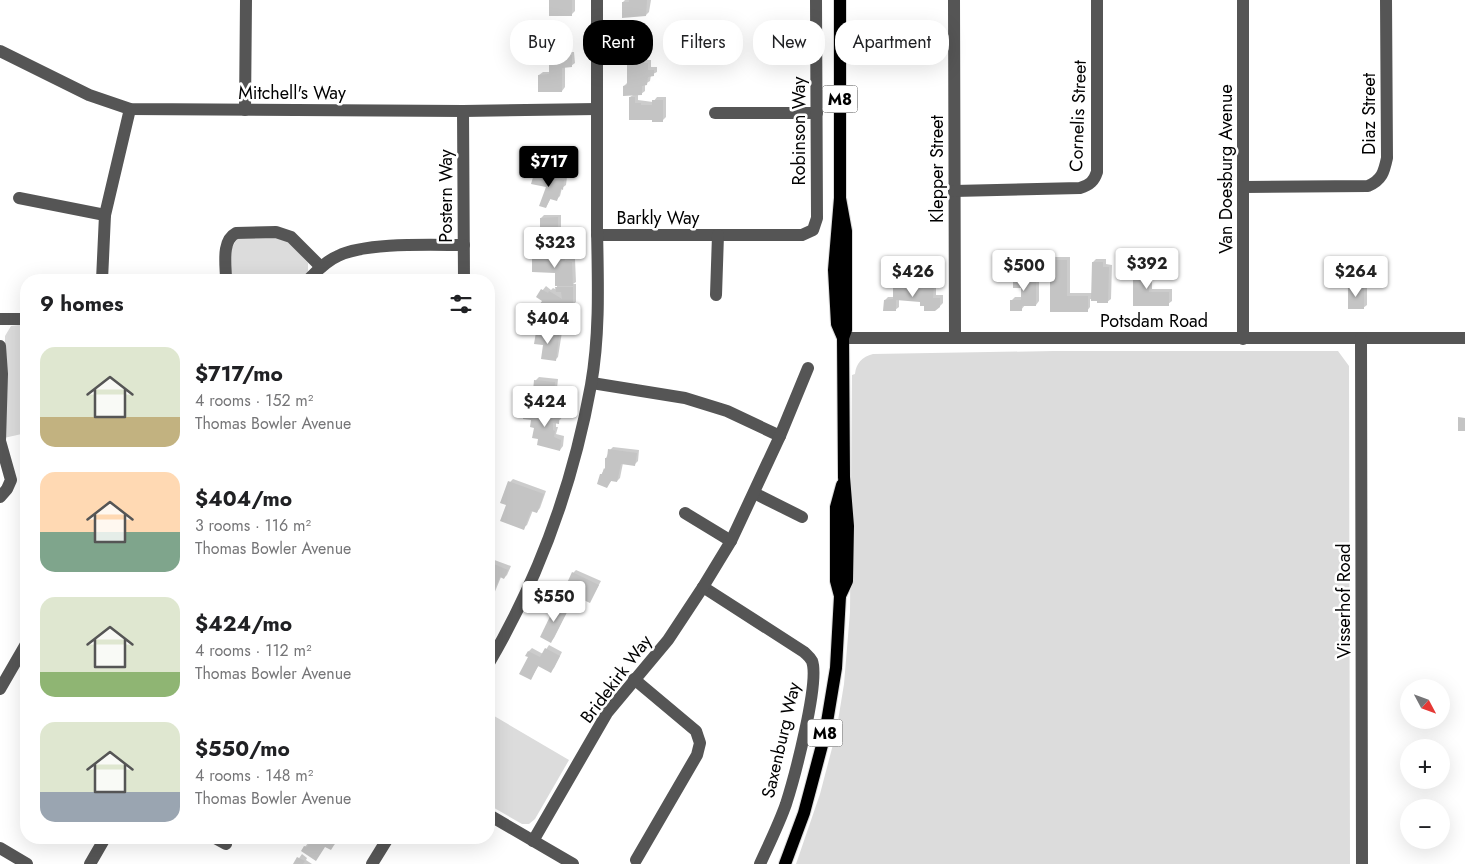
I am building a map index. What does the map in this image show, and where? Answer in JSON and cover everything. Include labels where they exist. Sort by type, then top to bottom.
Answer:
[{"type":"main road","name":"M8","points":[[785,864],[804,813],[826,726],[836,668],[840,596],[847,581],[848,526],[844,477],[843,338],[837,324],[834,270],[840,198],[840,0]]},
{"type":"street","points":[[245,110],[246,0]]},
{"type":"street","points":[[495,653],[513,622],[550,536],[573,466],[592,383],[598,308],[597,0]]},
{"type":"street","name":"Robinson Way","points":[[813,230],[817,218],[816,0]]},
{"type":"street","name":"Klepper Street","points":[[954,0],[955,338]]},
{"type":"street","name":"Cornelis Street","points":[[954,191],[1080,188],[1088,186],[1094,180],[1097,172],[1097,0]]},
{"type":"street","name":"Van Doesburg Avenue","points":[[1243,0],[1243,339]]},
{"type":"street","name":"Diaz Street","points":[[1244,186],[1368,186],[1379,181],[1385,171],[1387,158],[1386,0]]},
{"type":"street","name":"Mitchell's Way","points":[[0,51],[90,95],[130,109],[463,111],[597,109]]},
{"type":"street","points":[[102,274],[105,215],[130,109]]},
{"type":"street","name":"Postern Way","points":[[463,111],[464,274]]},
{"type":"street","points":[[714,113],[817,113]]},
{"type":"street","points":[[19,198],[105,215]]},
{"type":"street","name":"Barkly Way","points":[[597,235],[802,235],[813,230]]},
{"type":"street","points":[[226,274],[226,244],[231,236],[236,233],[276,232],[291,237],[321,267]]},
{"type":"street","name":"Barkly Way","points":[[716,295],[718,235]]},
{"type":"street","points":[[314,274],[337,256],[355,250],[464,245]]},
{"type":"street","points":[[0,320],[20,319]]},
{"type":"street","name":"Potsdam Road","points":[[843,338],[1465,338]]},
{"type":"street","name":"Visserhof Road","points":[[1361,338],[1362,864]]},
{"type":"street","points":[[0,346],[2,374],[0,441],[11,480],[7,489],[0,497]]},
{"type":"street","name":"Bridekirk Way","points":[[533,841],[607,712],[668,640],[704,587],[731,541],[780,436],[808,368]]},
{"type":"street","points":[[592,383],[685,398],[727,412],[780,436]]},
{"type":"street","points":[[754,493],[802,517]]},
{"type":"street","points":[[685,514],[731,541]]},
{"type":"street","name":"Saxenburg Way","points":[[704,587],[804,652],[812,662],[813,676],[806,724],[797,765],[785,805],[760,864]]},
{"type":"street","points":[[0,689],[5,670],[20,651]]},
{"type":"street","points":[[634,679],[696,731],[700,743],[697,755],[636,860]]},
{"type":"street","points":[[495,819],[572,864]]},
{"type":"street","points":[[90,864],[102,844]]},
{"type":"street","points":[[372,864],[384,844]]},
{"type":"street","points":[[0,848],[27,864]]},
{"type":"shaded area","points":[[277,237],[287,240],[308,263],[308,272],[306,274],[230,274],[230,251],[237,239]]},
{"type":"shaded area","points":[[20,325],[20,434],[4,438],[5,336],[11,326]]},
{"type":"shaded area","points":[[1054,351],[1338,351],[1349,366],[1350,864],[796,864],[820,794],[836,733],[844,684],[850,612],[852,375],[855,374],[860,361],[873,354]]},
{"type":"shaded area","points":[[495,717],[569,760],[535,819],[529,824],[522,824],[495,808]]},
{"type":"building","points":[[549,0],[572,0],[572,16],[549,16]]},
{"type":"building","points":[[629,0],[647,0],[646,16],[622,18],[622,2],[629,2]]},
{"type":"building","points":[[549,65],[572,65],[572,67],[562,68],[562,92],[538,92],[538,75],[549,74]]},
{"type":"building","points":[[627,65],[648,65],[648,70],[654,70],[654,76],[648,77],[647,85],[642,86],[642,95],[623,96],[623,86],[627,85]]},
{"type":"building","points":[[629,97],[635,97],[635,103],[641,103],[641,105],[652,105],[652,100],[663,100],[663,122],[629,120]]},
{"type":"building","points":[[534,174],[546,178],[548,174],[564,180],[563,190],[561,189],[557,201],[550,199],[546,208],[539,206],[546,187],[531,184]]},
{"type":"building","points":[[558,217],[558,233],[549,233],[549,240],[540,240],[540,218]]},
{"type":"building","points":[[551,254],[564,254],[565,261],[572,262],[573,286],[555,286],[555,273],[532,272],[532,257],[551,257]]},
{"type":"building","points":[[1050,260],[1067,260],[1067,296],[1088,296],[1088,312],[1050,312]]},
{"type":"building","points":[[1092,262],[1103,262],[1103,267],[1109,267],[1108,303],[1091,301]]},
{"type":"building","points":[[1138,266],[1149,266],[1149,292],[1169,292],[1169,306],[1133,306],[1133,270],[1138,270]]},
{"type":"building","points":[[1013,271],[1022,271],[1022,280],[1036,280],[1036,306],[1022,306],[1022,311],[1010,311],[1010,300],[1021,300],[1021,288],[1013,288]]},
{"type":"building","points":[[893,286],[934,286],[933,298],[940,298],[940,307],[935,311],[924,311],[924,306],[920,306],[920,302],[896,300],[896,311],[883,311],[884,300],[893,299]]},
{"type":"building","points":[[555,287],[573,287],[573,307],[557,306],[544,325],[531,317],[542,301],[536,297],[541,289],[548,293],[549,291],[562,299],[561,292],[556,292]]},
{"type":"building","points":[[1348,287],[1364,287],[1364,309],[1348,309]]},
{"type":"building","points":[[536,332],[559,335],[556,361],[541,359],[543,345],[534,344]]},
{"type":"building","points":[[534,380],[555,382],[553,404],[532,402]]},
{"type":"building","points":[[549,410],[560,412],[559,424],[553,423],[553,430],[555,431],[554,437],[561,440],[560,451],[537,445],[538,439],[532,438],[534,428],[530,427],[531,420],[523,419],[524,411],[548,414]]},
{"type":"building","points":[[1458,417],[1465,418],[1465,431],[1458,431]]},
{"type":"building","points":[[608,449],[637,453],[635,466],[621,464],[617,482],[611,481],[607,488],[597,484],[600,474],[605,469],[605,458],[607,458]]},
{"type":"building","points":[[508,481],[544,494],[537,513],[531,511],[524,530],[500,521],[506,505],[500,503]]},
{"type":"building","points":[[495,565],[508,570],[504,579],[500,577],[495,589]]},
{"type":"building","points":[[572,572],[599,585],[590,603],[575,596],[568,608],[558,603]]},
{"type":"building","points":[[556,604],[568,610],[551,643],[540,637]]},
{"type":"building","points":[[545,648],[560,656],[551,673],[538,666],[531,680],[519,674],[528,657],[525,656],[528,651],[540,657]]},
{"type":"building","points":[[309,844],[335,844],[331,850],[325,847],[316,861],[301,851],[304,846],[307,847]]},
{"type":"building","points":[[297,857],[305,861],[303,864],[293,864]]}]
